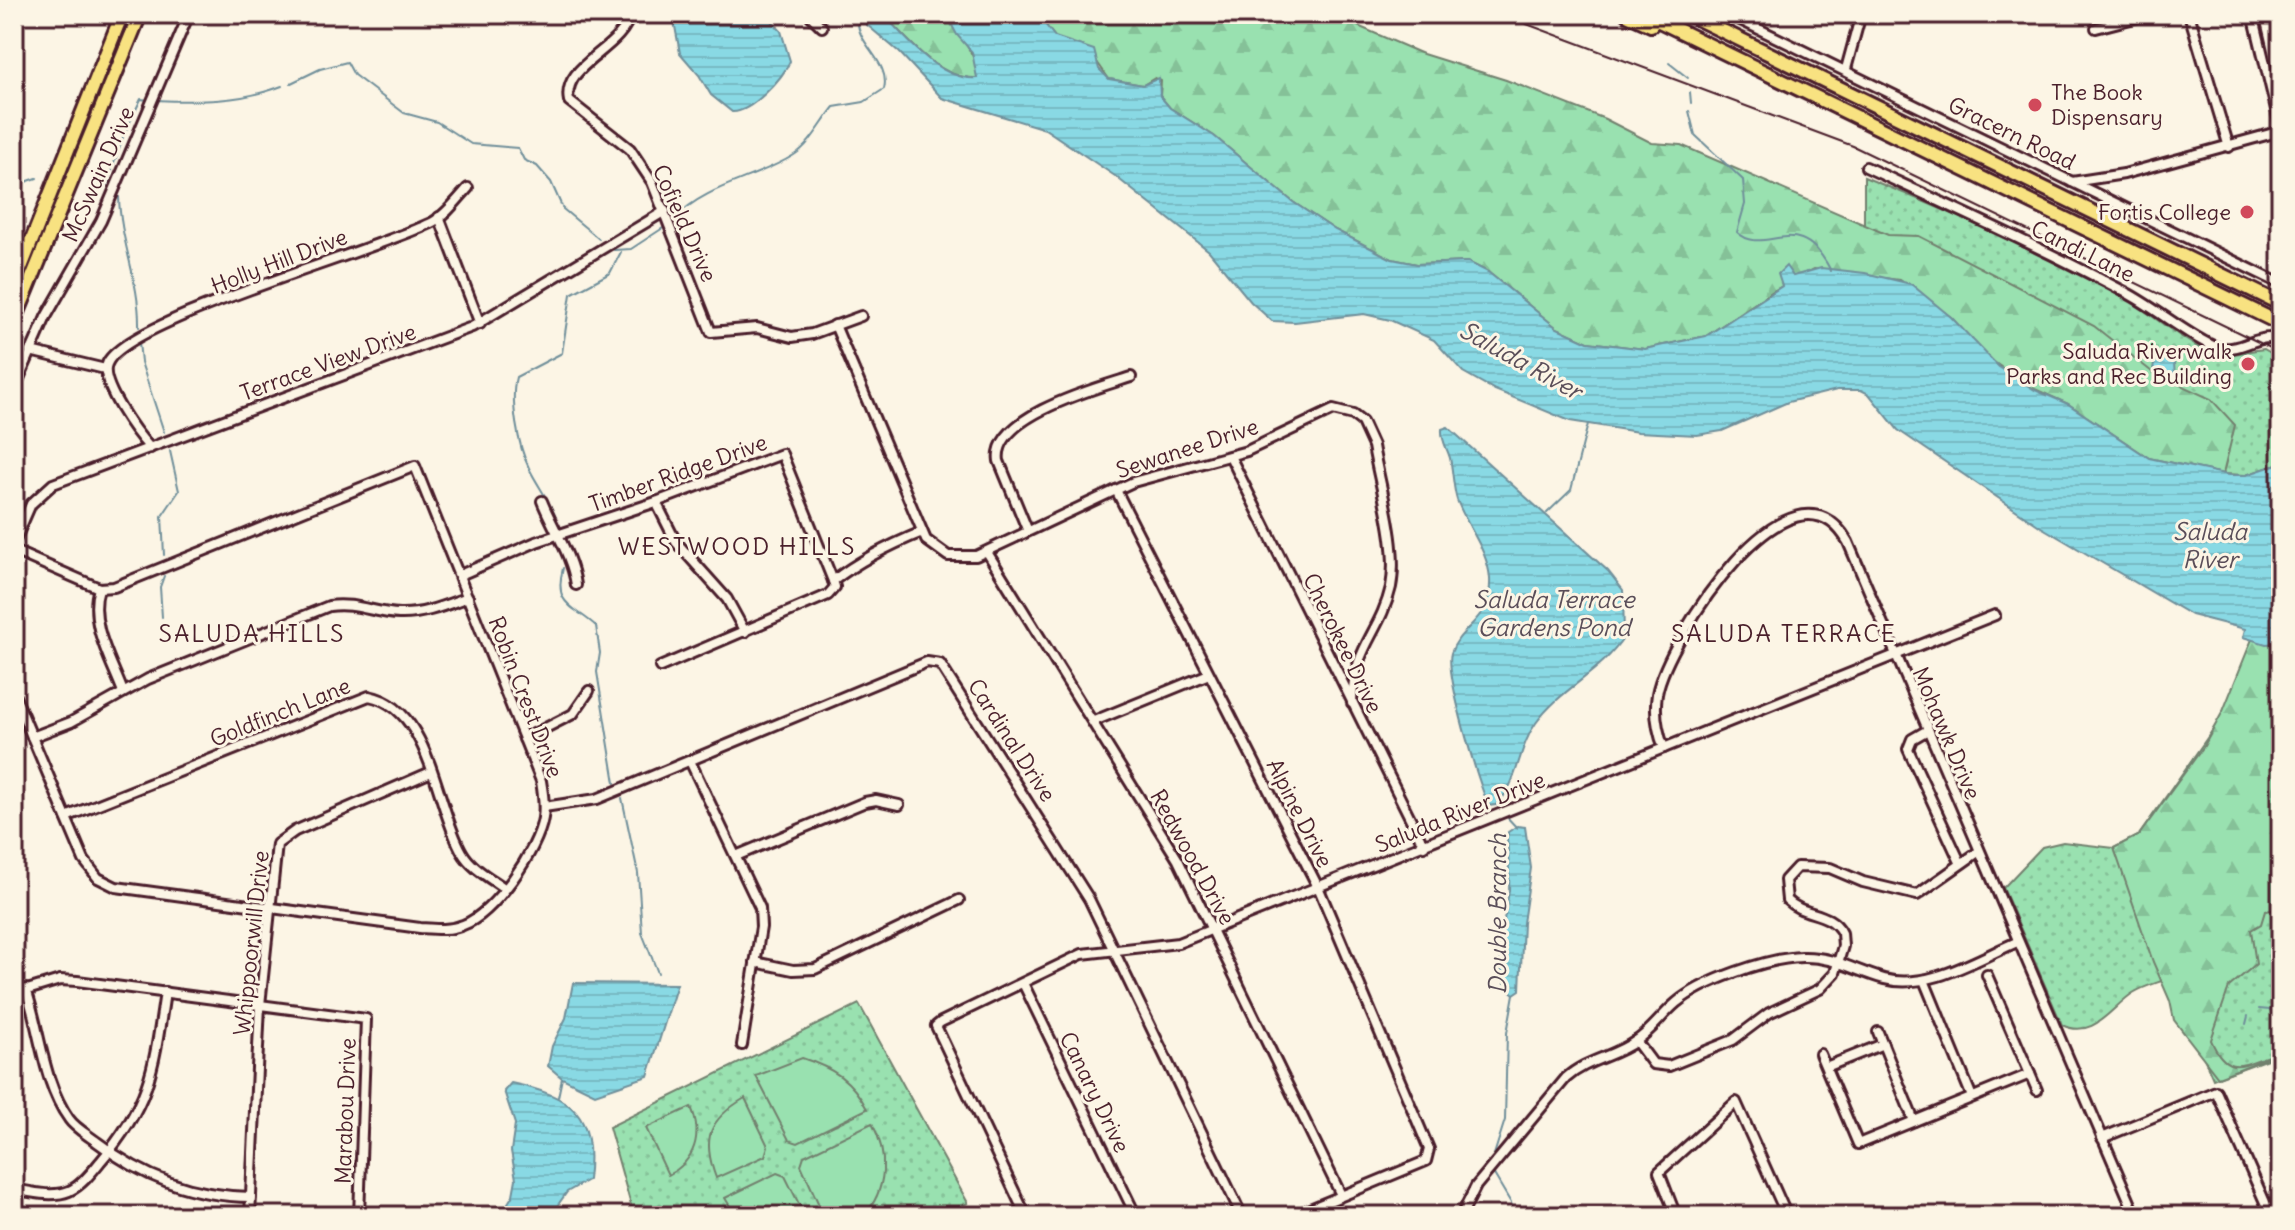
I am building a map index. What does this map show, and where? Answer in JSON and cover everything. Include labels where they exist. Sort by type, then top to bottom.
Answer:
[{"type":"highway","points":[[14,285],[122,14]]},
{"type":"highway","points":[[14,322],[140,14]]},
{"type":"highway","points":[[1627,14],[1816,96]]},
{"type":"highway","points":[[1645,14],[2281,324]]},
{"type":"highway","points":[[1688,14],[2281,304]]},
{"type":"highway","points":[[14,256],[32,240]]},
{"type":"street","name":"McSwain Drive","points":[[14,390],[46,317],[101,221],[189,14]]},
{"type":"street","name":"Cofield Drive","points":[[630,14],[619,37],[572,79],[567,91],[569,101],[583,116],[630,149],[652,182],[711,332],[757,328],[792,337],[835,325]]},
{"type":"street","points":[[809,14],[822,27]]},
{"type":"street","name":"Gracern Road","points":[[1728,14],[2281,284]]},
{"type":"street","points":[[1846,69],[1861,14]]},
{"type":"street","points":[[2096,28],[2150,14]]},
{"type":"street","points":[[2189,14],[2229,147]]},
{"type":"street","points":[[2072,182],[2124,174],[2281,131],[2253,14]]},
{"type":"street","name":"Candi Lane","points":[[1866,167],[2077,266],[2151,305],[2213,346],[2241,348],[2268,337],[2281,340]]},
{"type":"street","name":"Holly Hill Drive","points":[[105,369],[116,352],[133,338],[439,217],[468,188]]},
{"type":"street","name":"Terrace View Drive","points":[[14,543],[31,504],[43,490],[480,324],[665,211]]},
{"type":"street","points":[[439,217],[480,324]]},
{"type":"street","points":[[835,325],[861,316]]},
{"type":"street","name":"Sewanee Drive","points":[[835,325],[922,532],[933,548],[948,556],[968,558],[987,552],[1027,529],[1152,475],[1266,444],[1333,410],[1353,415],[1369,432],[1393,571],[1384,608],[1357,660],[1352,703]]},
{"type":"street","points":[[30,351],[105,369],[126,419],[150,448]]},
{"type":"street","points":[[1027,529],[999,461],[998,449],[1005,435],[1018,423],[1067,400],[1131,377]]},
{"type":"street","name":"Timber Ridge Drive","points":[[460,575],[555,535],[656,502],[782,454],[833,581]]},
{"type":"street","name":"Cherokee Drive","points":[[1230,456],[1424,846]]},
{"type":"street","name":"Robin Crest Drive","points":[[14,694],[84,860],[108,884],[269,908],[445,929],[472,921],[504,888],[536,841],[544,807],[541,781],[415,466],[114,587],[99,588]]},
{"type":"street","name":"Alpine Drive","points":[[1116,490],[1319,889],[1429,1149],[1426,1161],[1341,1195]]},
{"type":"street","points":[[542,501],[555,535],[570,560],[576,585]]},
{"type":"street","points":[[656,502],[676,542],[719,589],[745,632]]},
{"type":"street","name":"Mohawk Drive","points":[[1664,748],[1656,720],[1657,693],[1690,622],[1736,559],[1768,532],[1794,518],[1821,515],[1842,532],[2136,1216]]},
{"type":"street","points":[[660,667],[828,595],[835,587],[833,581],[871,554],[922,532]]},
{"type":"street","points":[[14,551],[99,588],[95,603],[97,622],[123,692]]},
{"type":"street","name":"Redwood Drive","points":[[987,552],[1178,860],[1341,1195]]},
{"type":"street","points":[[32,737],[71,722],[168,670],[329,606],[351,605],[411,614],[468,597]]},
{"type":"street","name":"Saluda River Drive","points":[[1026,1216],[936,1026],[1082,954],[1112,948],[1162,947],[1319,889],[1995,615]]},
{"type":"street","name":"Cardinal Drive","points":[[544,807],[587,803],[927,662],[940,664],[1064,855],[1242,1216]]},
{"type":"street","points":[[1094,721],[1209,674]]},
{"type":"street","points":[[524,739],[573,714],[589,691]]},
{"type":"street","name":"Goldfinch Lane","points":[[66,817],[369,696],[389,701],[405,716],[462,852],[504,888]]},
{"type":"street","points":[[1926,731],[1912,739],[1908,749],[1960,862]]},
{"type":"street","points":[[690,761],[760,908],[742,1045]]},
{"type":"street","name":"Whippoorwill Drive","points":[[250,1216],[260,1005],[275,853],[281,840],[431,772]]},
{"type":"street","points":[[736,856],[865,802],[876,800],[899,805]]},
{"type":"street","points":[[1636,1041],[1653,1064],[1671,1066],[1733,1040],[1769,1013],[1820,989],[1833,976],[1844,942],[1837,924],[1825,916],[1799,909],[1785,896],[1785,880],[1793,869],[1807,865],[1830,868],[1863,882],[1917,895],[1978,852]]},
{"type":"street","points":[[755,962],[793,970],[815,969],[959,900]]},
{"type":"street","points":[[1461,1216],[1498,1158],[1572,1072],[1636,1041],[1679,1000],[1734,975],[1785,959],[1816,957],[1839,961],[1894,981],[1924,980],[2017,942]]},
{"type":"street","points":[[1987,975],[2037,1090]]},
{"type":"street","points":[[14,994],[60,980],[260,1005]]},
{"type":"street","points":[[1924,980],[1972,1097]]},
{"type":"street","name":"Canary Drive","points":[[1023,983],[1136,1216]]},
{"type":"street","points":[[26,989],[63,1108],[73,1124],[109,1151],[168,1183],[216,1196],[251,1197]]},
{"type":"street","points":[[14,1189],[48,1194],[68,1191],[109,1151],[134,1117],[150,1083],[165,992]]},
{"type":"street","name":"Marabou Drive","points":[[260,1005],[366,1019],[359,1216]]},
{"type":"street","points":[[1878,1032],[1914,1121]]},
{"type":"street","points":[[1826,1067],[1883,1044]]},
{"type":"street","points":[[1820,1054],[1858,1144],[2030,1074]]},
{"type":"street","points":[[2102,1138],[2216,1091],[2271,1216]]},
{"type":"street","points":[[1676,1216],[1659,1172],[1736,1102],[1787,1216]]},
{"type":"street","points":[[1293,1216],[1341,1195]]},
{"type":"green space","points":[[883,14],[946,14],[975,61],[977,78],[963,77],[936,65]]},
{"type":"green space","points":[[1037,14],[1864,238],[1864,177],[1966,220],[2067,268],[2132,303],[2204,350],[2226,355],[2264,349],[2281,359],[2281,463],[2246,475],[2223,474],[1899,280],[1847,272]]},
{"type":"green space","points":[[1037,14],[1330,14],[1423,54],[1506,80],[1605,119],[1652,143],[1681,145],[1888,235],[1919,236],[2094,326],[2152,372],[2211,399],[2235,425],[2223,474],[2149,458],[2068,404],[2026,385],[1987,357],[1951,317],[1899,280],[1814,269],[1773,291],[1706,336],[1645,349],[1588,342],[1557,328],[1488,272],[1468,262],[1417,264],[1392,259],[1335,230],[1293,202],[1214,136],[1170,108],[1160,96],[1161,81],[1155,78],[1143,85],[1109,79],[1097,62],[1055,37]]},
{"type":"green space","points":[[2252,639],[2281,643],[2281,909],[2265,911],[2261,924],[2251,930],[2256,964],[2229,987],[2211,1040],[2218,1054],[2233,1065],[2281,1053],[2218,1077],[2174,1020],[2170,1001],[2153,962],[2114,848],[2139,835],[2204,746],[2223,711]]},
{"type":"green space","points":[[2281,643],[2281,1054],[2213,1079],[2170,978],[2133,993],[2092,1025],[2073,1029],[2062,1025],[2003,888],[2042,847],[2063,842],[2114,848],[2139,835],[2273,644]]},
{"type":"green space","points":[[859,1004],[968,1203],[938,1216],[634,1216],[609,1127]]},
{"type":"green space","points":[[802,1058],[840,1076],[855,1090],[867,1109],[798,1143],[789,1140],[756,1076]]},
{"type":"green space","points":[[745,1098],[768,1146],[765,1156],[716,1178],[709,1152],[711,1131],[723,1114]]},
{"type":"green space","points":[[691,1107],[696,1127],[694,1146],[685,1162],[668,1175],[646,1128]]},
{"type":"green space","points":[[872,1123],[881,1147],[883,1171],[872,1206],[864,1216],[824,1216],[801,1165],[804,1156]]},
{"type":"green space","points":[[777,1173],[785,1176],[805,1216],[736,1216],[725,1198]]},
{"type":"water","points":[[658,14],[766,14],[781,31],[790,61],[781,76],[757,101],[732,112],[711,95],[680,53],[674,21]]},
{"type":"water","name":"Saluda River","points":[[854,14],[883,14],[913,46],[937,65],[950,73],[977,78],[972,52],[957,35],[946,14],[1037,14],[1055,37],[1094,50],[1099,69],[1109,79],[1143,85],[1159,78],[1160,96],[1170,108],[1214,136],[1293,202],[1335,230],[1392,259],[1417,264],[1468,262],[1488,272],[1557,328],[1588,342],[1645,349],[1706,336],[1782,286],[1778,274],[1786,266],[1793,276],[1821,268],[1865,273],[1911,284],[1951,317],[1999,367],[2035,390],[2068,404],[2149,458],[2229,475],[2246,475],[2281,463],[2281,643],[2266,644],[2243,637],[2245,629],[2191,615],[2041,527],[1898,430],[1869,394],[1861,390],[1837,390],[1788,402],[1722,431],[1697,435],[1638,432],[1570,421],[1495,390],[1463,372],[1434,340],[1390,320],[1364,314],[1295,322],[1272,321],[1251,302],[1209,251],[1115,176],[1045,129],[942,98],[899,52]]},
{"type":"water","points":[[2166,355],[2174,362],[2175,379],[2160,375],[2153,368],[2157,357]]},
{"type":"water","name":"Saluda Terrace Gardens Pond","points":[[1448,427],[1608,571],[1623,590],[1624,637],[1604,660],[1557,700],[1536,723],[1504,797],[1496,805],[1489,806],[1464,728],[1450,664],[1455,644],[1486,604],[1490,579],[1481,548],[1457,500],[1442,433],[1442,429]]},
{"type":"water","points":[[1517,826],[1525,827],[1531,868],[1523,923],[1520,990],[1514,994],[1506,985],[1500,960],[1509,890],[1507,838],[1508,832]]},
{"type":"water","points":[[573,983],[677,984],[648,1076],[595,1094],[562,1078],[548,1066],[552,1046],[566,1018]]},
{"type":"water","points":[[511,1083],[550,1094],[564,1102],[583,1124],[588,1139],[588,1180],[567,1192],[550,1216],[500,1216],[513,1195],[516,1179],[511,1151],[515,1124],[504,1091]]},
{"type":"waterway","points":[[675,218],[716,190],[794,155],[811,139],[834,107],[864,102],[884,89],[883,70],[862,37],[858,20]]},
{"type":"waterway","points":[[291,83],[320,69],[347,62],[354,75],[404,113],[437,122],[471,144],[518,148],[524,160],[537,166],[551,182],[563,209],[599,239]]},
{"type":"waterway","points":[[1669,63],[1688,78]]},
{"type":"waterway","points":[[155,100],[219,100],[282,86]]},
{"type":"waterway","points":[[1690,92],[1691,103]]},
{"type":"waterway","points":[[96,188],[107,184],[124,134],[141,99],[148,100]]},
{"type":"waterway","points":[[1689,111],[1695,135],[1743,180],[1745,204],[1737,232],[1748,239],[1794,237],[1806,241],[1819,252],[1831,271]]},
{"type":"waterway","points":[[14,186],[37,178]]},
{"type":"waterway","points":[[119,197],[139,327]]},
{"type":"waterway","points":[[614,250],[631,249],[663,228]]},
{"type":"waterway","points":[[556,518],[521,448],[515,411],[516,377],[562,353],[571,294],[610,273],[621,252]]},
{"type":"waterway","points":[[139,342],[141,362],[164,432]]},
{"type":"waterway","name":"Double Branch","points":[[1547,513],[1571,490],[1588,424]]},
{"type":"waterway","points":[[164,555],[162,516],[179,491],[170,451]]},
{"type":"waterway","points":[[563,568],[563,598],[596,626],[600,653],[597,672],[615,783]]},
{"type":"waterway","points":[[162,617],[160,587],[164,576]]},
{"type":"waterway","points":[[622,798],[638,873],[642,933],[658,973]]},
{"type":"waterway","name":"Double Branch","points":[[1505,815],[1517,828]]},
{"type":"waterway","name":"Double Branch","points":[[1492,1161],[1505,1120],[1507,1033],[1514,994]]},
{"type":"waterway","points":[[2259,1009],[2281,1011]]},
{"type":"waterway","points":[[2246,1024],[2248,1016]]},
{"type":"waterway","points":[[558,1097],[562,1078]]},
{"type":"waterway","name":"Double Branch","points":[[1492,1171],[1511,1203],[1514,1216]]},
{"type":"railway","points":[[1500,14],[1853,146],[2281,353]]},
{"type":"place","name":"The Book Dispensary","points":[[2035,105]]},
{"type":"place","name":"Fortis College","points":[[2247,212]]},
{"type":"place","name":"Saluda Riverwalk Parks and Rec Building","points":[[2248,364]]},
{"type":"district","name":"WESTWOOD HILLS","points":[[737,546]]},
{"type":"district","name":"SALUDA HILLS","points":[[252,633]]},
{"type":"district","name":"SALUDA TERRACE","points":[[1784,633]]}]
